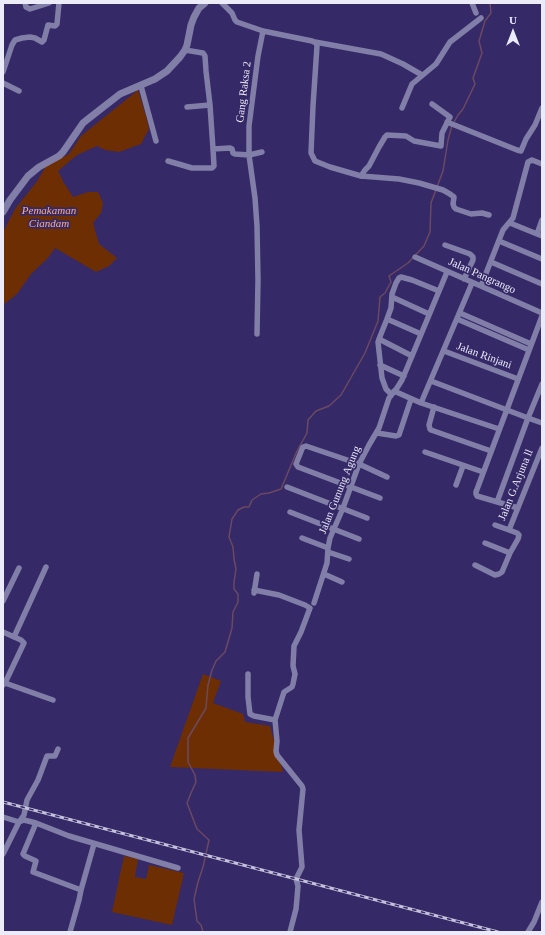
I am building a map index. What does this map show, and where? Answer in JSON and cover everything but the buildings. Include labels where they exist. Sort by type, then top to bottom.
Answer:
[{"type":"street","points":[[25,3],[26,7],[30,9],[50,3]]},
{"type":"street","points":[[3,72],[15,40],[30,37],[42,42],[44,40],[48,25],[55,26],[57,24],[59,3]]},
{"type":"street","points":[[3,210],[28,176],[39,167],[59,156],[63,152],[83,123],[120,94],[141,86],[163,74],[180,57],[187,45],[194,16],[199,8],[205,3]]},
{"type":"street","points":[[222,3],[232,13],[237,22],[263,31],[381,54],[422,75]]},
{"type":"street","points":[[472,3],[476,13]]},
{"type":"street","points":[[402,108],[412,84],[436,64],[450,42],[481,18]]},
{"type":"street","name":"Gang Raksa 2","points":[[257,334],[257,226],[249,155],[249,126],[258,56],[263,31]]},
{"type":"street","points":[[315,42],[317,46],[313,106],[312,156],[315,161],[361,176],[399,179],[437,188],[454,197],[454,207],[456,209],[471,214],[482,213],[489,216]]},
{"type":"street","points":[[168,161],[192,168],[212,168],[214,166],[205,56],[203,53],[185,50]]},
{"type":"street","points":[[3,83],[19,91]]},
{"type":"street","points":[[141,86],[156,141]]},
{"type":"street","points":[[361,176],[369,166],[387,135],[406,136],[414,141],[440,146],[442,144],[442,133],[449,116],[432,104]]},
{"type":"street","points":[[187,107],[210,105]]},
{"type":"street","points":[[447,122],[521,151],[542,108]]},
{"type":"street","points":[[213,149],[231,148],[234,154],[249,155],[262,152]]},
{"type":"street","points":[[481,286],[505,227],[510,223],[513,216],[528,162],[534,160],[542,164]]},
{"type":"street","points":[[510,223],[540,235],[542,220]]},
{"type":"street","points":[[499,241],[542,259]]},
{"type":"street","points":[[445,245],[470,254],[473,257],[464,279]]},
{"type":"street","name":"Jalan Pangrango","points":[[415,257],[542,315]]},
{"type":"street","points":[[491,262],[542,284]]},
{"type":"street","name":"Jalan Gunung Agung","points":[[290,932],[296,909],[298,886],[296,879],[302,867],[299,830],[303,789],[277,755],[275,720],[284,692],[293,686],[295,674],[293,666],[294,646],[324,574],[328,550],[334,529],[359,464],[377,433],[387,401],[399,386],[404,376],[447,272]]},
{"type":"street","points":[[439,291],[401,277],[396,282],[391,308],[379,339],[378,346],[383,382],[386,389],[421,403],[499,429]]},
{"type":"street","points":[[421,403],[472,282]]},
{"type":"street","points":[[392,297],[429,314]]},
{"type":"street","points":[[460,312],[531,344]]},
{"type":"street","points":[[518,508],[477,496],[476,492],[542,315]]},
{"type":"street","points":[[387,319],[421,334]]},
{"type":"street","points":[[457,319],[529,350]]},
{"type":"street","points":[[490,333],[493,327]]},
{"type":"street","points":[[379,339],[412,356]]},
{"type":"street","name":"Jalan Rinjani","points":[[444,351],[518,379]]},
{"type":"street","points":[[380,365],[404,376]]},
{"type":"street","points":[[431,381],[542,423]]},
{"type":"street","points":[[497,502],[542,384]]},
{"type":"street","points":[[377,433],[396,436],[399,435],[411,399]]},
{"type":"street","points":[[434,407],[429,425],[431,430],[491,451]]},
{"type":"street","points":[[380,498],[298,467],[296,464],[303,447],[306,446],[359,464],[387,477]]},
{"type":"street","name":"Jalan G.Arjuna ll","points":[[509,530],[542,448]]},
{"type":"street","points":[[425,452],[483,472]]},
{"type":"street","points":[[456,486],[463,466]]},
{"type":"street","points":[[287,487],[367,518]]},
{"type":"street","points":[[290,512],[358,539]]},
{"type":"street","points":[[475,565],[495,575],[502,572],[519,535],[495,525]]},
{"type":"street","points":[[302,538],[349,559]]},
{"type":"street","points":[[485,543],[510,554]]},
{"type":"street","points":[[14,638],[46,567]]},
{"type":"street","points":[[3,601],[19,568]]},
{"type":"street","points":[[258,574],[254,592],[279,595],[312,605]]},
{"type":"street","points":[[324,574],[342,582]]},
{"type":"street","points":[[3,632],[21,640],[24,643],[4,684],[53,700]]},
{"type":"street","points":[[248,674],[250,714],[275,720]]},
{"type":"street","points":[[3,854],[24,815],[27,800],[38,780],[47,756],[55,756],[58,749]]},
{"type":"street","points":[[3,817],[19,822],[24,820],[36,823],[94,844],[178,868]]},
{"type":"street","points":[[36,823],[23,854],[36,861],[33,872],[81,890]]},
{"type":"street","points":[[70,932],[94,844]]},
{"type":"street","points":[[528,932],[534,922],[542,902]]},
{"type":"green space","name":"Pemakaman Ciandam","points":[[138,90],[149,129],[141,144],[119,152],[105,150],[97,146],[77,155],[58,171],[73,197],[88,192],[98,192],[103,203],[101,213],[93,223],[99,244],[117,258],[109,266],[96,272],[55,248],[48,258],[31,274],[17,294],[3,305],[3,232],[15,209],[38,180],[46,166],[69,154],[81,136]]},
{"type":"green space","points":[[203,674],[221,681],[213,703],[243,714],[245,722],[270,726],[283,772],[170,767]]},
{"type":"green space","points":[[124,856],[138,859],[135,877],[146,879],[149,865],[184,873],[172,925],[112,912]]},
{"type":"waterway","points":[[454,122],[463,109],[475,84],[473,78],[482,53],[479,41],[485,21],[491,13],[490,3]]},
{"type":"waterway","points":[[203,932],[201,925],[197,921],[194,899],[209,840],[197,829],[187,803],[196,782],[195,775],[188,762],[188,738],[206,708],[208,685],[212,670],[216,661],[225,652],[232,628],[233,612],[238,602],[238,594],[234,589],[236,569],[233,547],[229,537],[232,519],[238,510],[244,507],[249,507],[252,500],[261,494],[281,489],[297,451],[307,433],[308,420],[316,411],[329,406],[341,395],[365,353],[378,321],[380,297],[385,293],[391,282],[389,276],[408,263],[424,246],[430,232],[431,203],[443,171],[452,125]]},
{"type":"railway","points":[[3,802],[498,932]]}]
